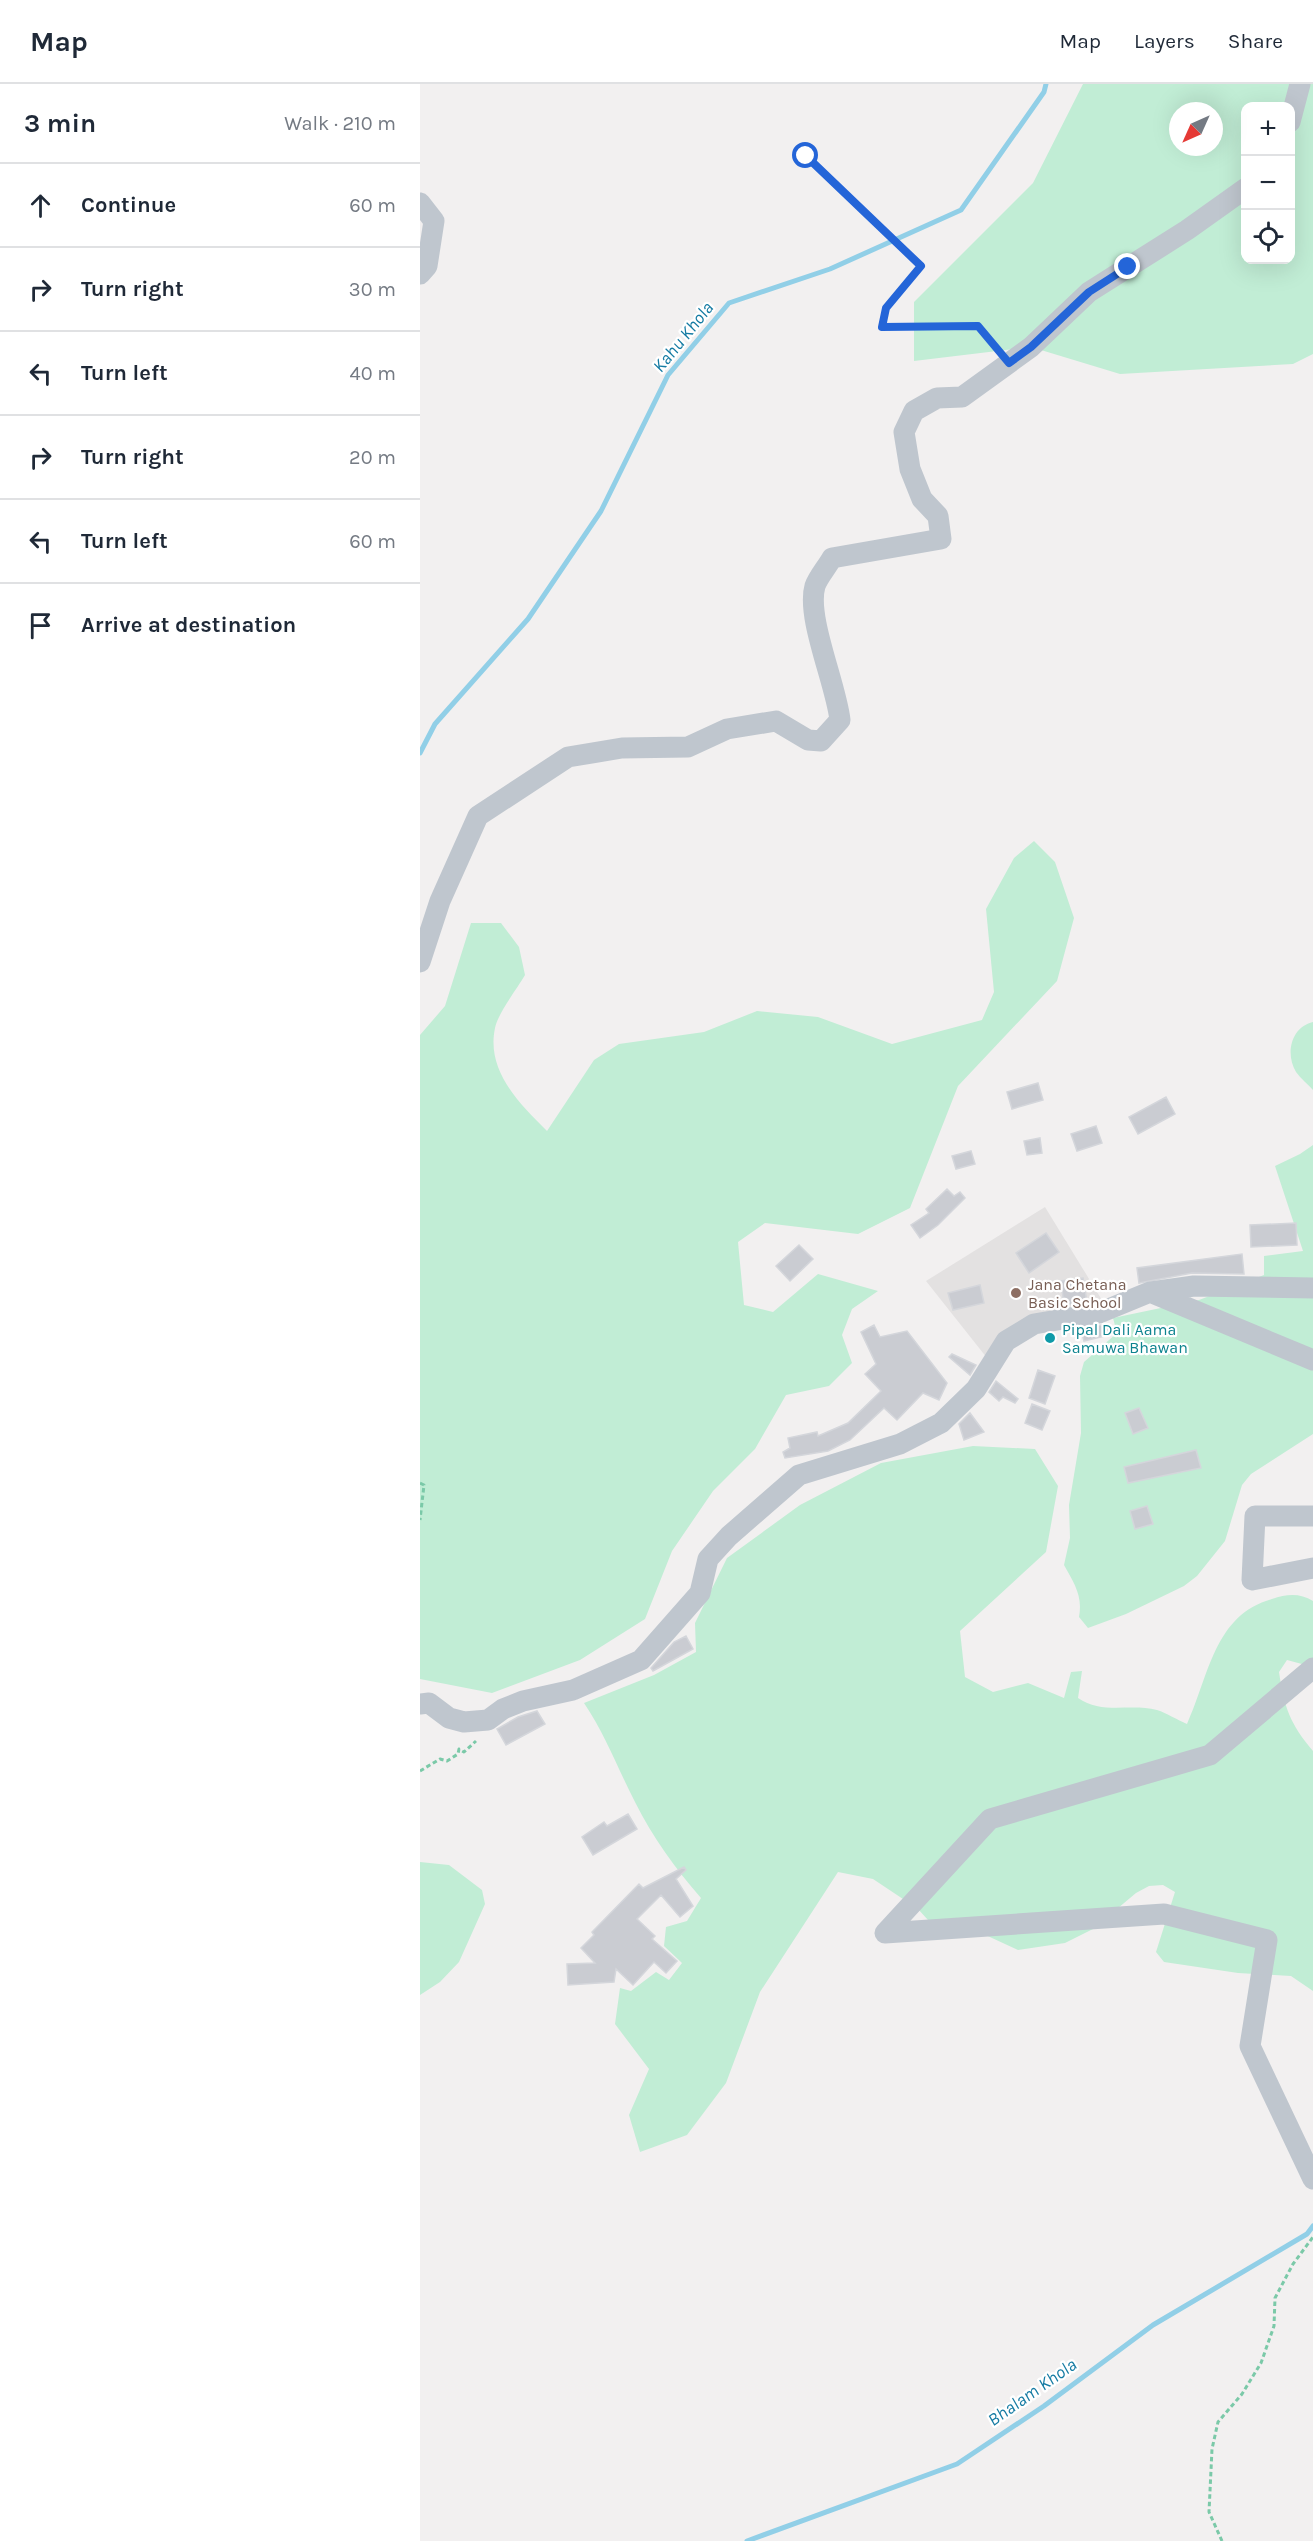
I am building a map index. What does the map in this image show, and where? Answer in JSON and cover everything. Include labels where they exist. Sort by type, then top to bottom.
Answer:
[{"type":"street","points":[[1295,103],[1300,84]]},
{"type":"street","points":[[420,962],[440,901],[478,816],[568,757],[622,748],[687,747],[728,729],[776,721],[807,740],[821,741],[840,720],[838,701],[816,624],[815,587],[832,558],[941,539],[938,516],[922,499],[910,469],[904,432],[914,411],[937,398],[962,397],[1031,347],[1089,292],[1187,230],[1241,191]]},
{"type":"street","points":[[420,203],[434,221],[427,266],[420,274]]},
{"type":"street","points":[[420,1704],[429,1703],[449,1718],[465,1722],[486,1720],[523,1701],[573,1690],[641,1660],[700,1593],[708,1559],[729,1536],[799,1475],[900,1444],[941,1423],[976,1389],[1006,1341],[1034,1324],[1099,1313],[1150,1292],[1194,1286],[1313,1288]]},
{"type":"street","points":[[1150,1292],[1313,1360]]},
{"type":"street","points":[[1313,1516],[1255,1516],[1252,1580],[1313,1568]]},
{"type":"street","points":[[1313,1668],[1210,1755],[990,1819],[885,1934],[1164,1914],[1267,1940],[1250,2046],[1313,2179]]},
{"type":"path","points":[[806,156],[921,266],[886,308],[882,327],[978,326],[1009,363]]},
{"type":"path","points":[[420,1483],[424,1485],[420,1520]]},
{"type":"path","points":[[420,1771],[440,1759],[447,1761],[458,1754],[459,1749],[464,1752],[480,1735],[478,1727],[486,1720]]},
{"type":"path","points":[[1222,2541],[1209,2512],[1212,2449],[1218,2422],[1242,2394],[1261,2363],[1274,2326],[1275,2298],[1293,2264],[1313,2237]]},
{"type":"shaded area","name":"Jana Chetana Basic School","points":[[1045,1207],[1105,1305],[1066,1316],[987,1358],[926,1281]]},
{"type":"green space","points":[[1083,84],[1313,84],[1313,354],[1293,364],[1120,374],[1031,347],[914,361],[914,302],[1033,183]]},
{"type":"green space","points":[[1034,841],[1055,862],[1074,918],[1057,981],[958,1086],[910,1208],[858,1234],[765,1223],[738,1242],[744,1305],[773,1312],[818,1274],[878,1291],[852,1309],[842,1335],[852,1363],[829,1386],[786,1395],[755,1449],[713,1491],[672,1551],[645,1619],[580,1660],[492,1693],[420,1679],[420,1035],[445,1006],[471,923],[501,923],[519,947],[525,975],[497,1022],[495,1058],[507,1085],[547,1131],[594,1060],[619,1044],[704,1032],[757,1011],[818,1017],[892,1044],[982,1020],[994,992],[986,909],[1014,858]]},
{"type":"green space","points":[[1313,1022],[1313,1090],[1296,1072],[1291,1050],[1295,1035],[1300,1029]]},
{"type":"green space","points":[[1313,1145],[1313,1434],[1251,1474],[1242,1485],[1225,1541],[1197,1576],[1184,1586],[1126,1614],[1088,1628],[1079,1617],[1079,1596],[1064,1565],[1070,1538],[1069,1505],[1081,1433],[1080,1376],[1084,1362],[1117,1333],[1113,1318],[1199,1300],[1264,1275],[1264,1256],[1303,1251],[1275,1166]]},
{"type":"green space","points":[[973,1446],[1035,1449],[1058,1486],[1046,1552],[960,1631],[965,1677],[993,1692],[1028,1683],[1064,1698],[1071,1672],[1082,1671],[1078,1698],[1087,1703],[1106,1707],[1157,1710],[1187,1724],[1216,1649],[1225,1633],[1237,1619],[1253,1607],[1278,1597],[1298,1596],[1313,1601],[1313,1667],[1287,1660],[1279,1672],[1289,1714],[1313,1751],[1313,1991],[1291,1976],[1238,1973],[1164,1962],[1156,1952],[1175,1892],[1163,1885],[1149,1886],[1136,1893],[1093,1929],[1065,1943],[1018,1950],[979,1932],[928,1920],[918,1909],[873,1879],[838,1872],[760,1992],[726,2083],[687,2135],[640,2152],[629,2115],[649,2069],[615,2024],[620,1988],[631,1991],[656,1972],[669,1980],[682,1963],[664,1946],[666,1927],[687,1921],[701,1898],[673,1864],[649,1828],[605,1739],[584,1703],[654,1675],[696,1652],[695,1623],[727,1558],[800,1505],[881,1463]]},
{"type":"green space","points":[[420,1862],[449,1865],[482,1890],[485,1904],[459,1962],[440,1982],[420,1995]]},
{"type":"building","points":[[1038,1083],[1043,1100],[1012,1109],[1007,1092]]},
{"type":"building","points":[[1166,1097],[1175,1114],[1138,1134],[1129,1117]]},
{"type":"building","points":[[1096,1126],[1102,1143],[1077,1151],[1071,1134]]},
{"type":"building","points":[[1040,1138],[1042,1153],[1027,1155],[1024,1141]]},
{"type":"building","points":[[971,1151],[975,1164],[956,1169],[952,1156]]},
{"type":"building","points":[[947,1189],[954,1196],[960,1192],[965,1198],[938,1225],[920,1238],[911,1225],[929,1213],[926,1209]]},
{"type":"building","points":[[1296,1223],[1297,1245],[1251,1247],[1250,1225]]},
{"type":"building","points":[[1046,1233],[1059,1252],[1029,1273],[1016,1253]]},
{"type":"building","points":[[799,1245],[813,1259],[790,1281],[776,1266]]},
{"type":"building","points":[[1242,1254],[1244,1274],[1192,1273],[1139,1283],[1137,1268]]},
{"type":"building","points":[[1083,1278],[1087,1302],[1064,1306],[1061,1281]]},
{"type":"building","points":[[980,1285],[984,1303],[953,1310],[948,1293]]},
{"type":"building","points":[[1106,1324],[1109,1335],[1084,1341],[1081,1329]]},
{"type":"building","points":[[874,1325],[880,1337],[907,1331],[947,1383],[939,1400],[923,1393],[897,1420],[884,1408],[850,1440],[828,1451],[785,1458],[783,1452],[790,1448],[788,1438],[817,1432],[818,1436],[848,1423],[881,1391],[865,1374],[876,1364],[861,1332]]},
{"type":"building","points":[[952,1354],[976,1365],[970,1375],[949,1357]]},
{"type":"building","points":[[1038,1370],[1055,1376],[1045,1404],[1029,1398]]},
{"type":"building","points":[[996,1381],[1018,1399],[1015,1403],[1003,1397],[999,1401],[989,1392]]},
{"type":"building","points":[[1032,1404],[1050,1411],[1042,1430],[1025,1423]]},
{"type":"building","points":[[1139,1408],[1148,1428],[1133,1434],[1125,1413]]},
{"type":"building","points":[[970,1413],[984,1432],[964,1440],[959,1424]]},
{"type":"building","points":[[1196,1450],[1201,1468],[1128,1483],[1124,1467]]},
{"type":"building","points":[[1147,1506],[1153,1524],[1135,1529],[1130,1511]]},
{"type":"building","points":[[686,1636],[693,1649],[653,1671],[651,1668],[674,1642]]},
{"type":"building","points":[[537,1711],[545,1724],[506,1745],[497,1729],[518,1717]]},
{"type":"building","points":[[628,1814],[637,1829],[593,1855],[582,1837],[604,1822],[607,1826]]},
{"type":"building","points":[[684,1867],[686,1870],[676,1879],[693,1906],[680,1917],[661,1895],[637,1919],[655,1936],[652,1939],[677,1961],[666,1973],[654,1962],[633,1985],[616,1969],[614,1982],[568,1985],[567,1964],[595,1963],[581,1948],[594,1935],[592,1932],[639,1884],[643,1888]]},
{"type":"waterway","name":"Kahu Khola","points":[[420,753],[435,724],[528,619],[601,511],[668,375],[729,303],[830,269],[961,210],[1044,92],[1046,84]]},
{"type":"waterway","name":"Bhalam Khola","points":[[747,2541],[957,2464],[1044,2406],[1153,2325],[1307,2234],[1313,2226]]},
{"type":"place","name":"Jana Chetana Basic School","points":[[1016,1293]]},
{"type":"place","name":"Pipal Dali Aama Samuwa Bhawan","points":[[1050,1338]]},
{"type":"route","points":[[806,156],[921,266],[886,308],[882,327],[978,326],[1009,363],[1031,347],[1089,292],[1128,267]]}]
